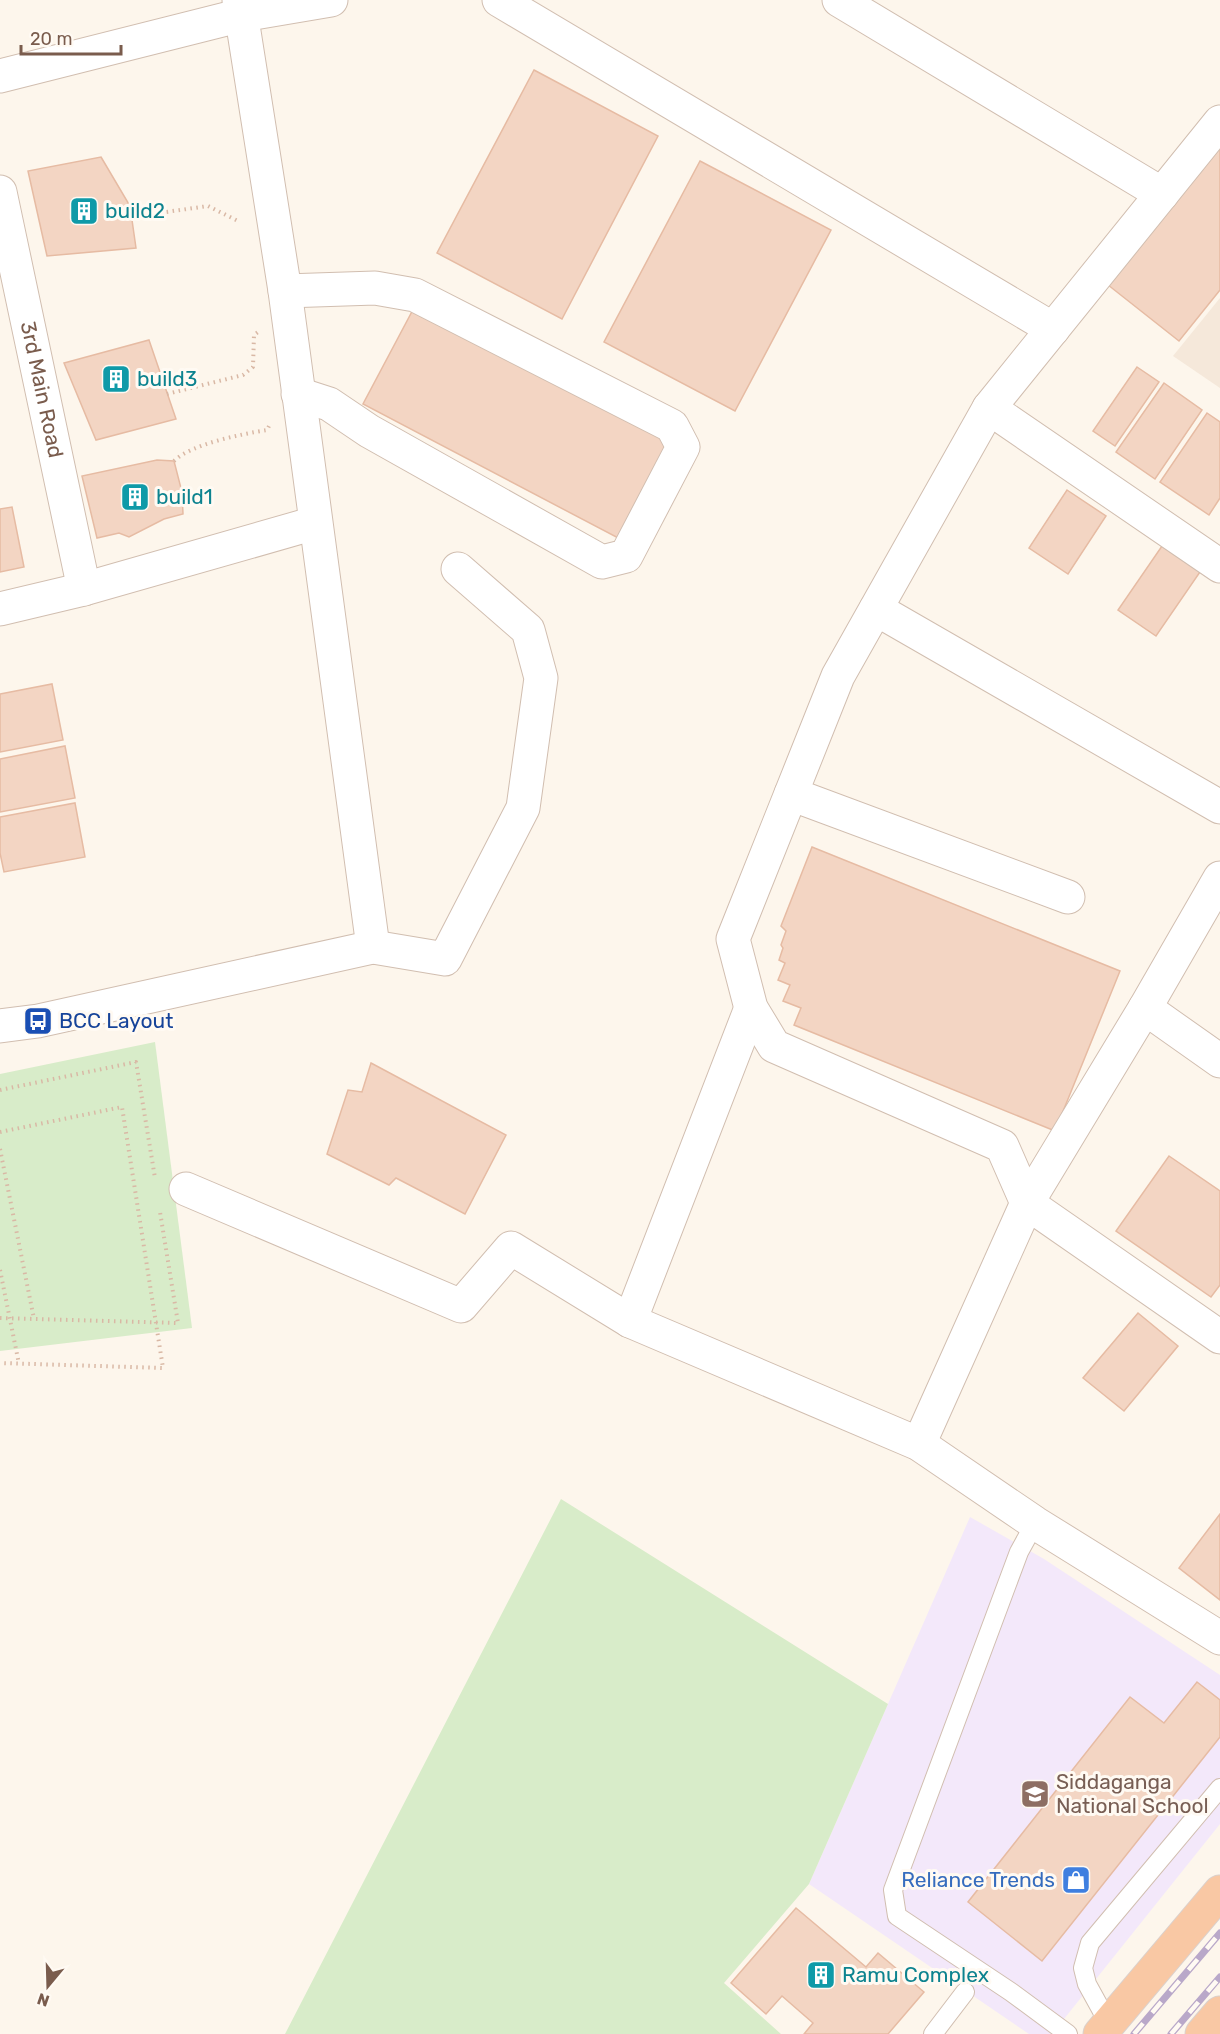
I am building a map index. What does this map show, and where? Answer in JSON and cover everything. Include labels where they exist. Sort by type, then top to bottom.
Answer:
[{"type":"highway","points":[[1105,2029],[1220,1892]]},
{"type":"street","points":[[0,76],[240,8],[330,0]]},
{"type":"street","points":[[499,0],[1053,329]]},
{"type":"street","points":[[839,0],[1162,194]]},
{"type":"street","points":[[240,8],[285,291],[374,947]]},
{"type":"street","points":[[1220,122],[989,408],[838,676],[733,939],[751,1008],[774,1047],[1002,1146],[1027,1203],[1220,1337]]},
{"type":"street","name":"3rd Main Road","points":[[0,192],[84,589]]},
{"type":"street","points":[[285,291],[375,288],[415,295],[672,426],[683,447],[626,556],[602,562],[369,431],[329,404],[298,396]]},
{"type":"street","points":[[989,408],[1220,566]]},
{"type":"street","points":[[0,609],[84,589],[315,523]]},
{"type":"street","points":[[0,1026],[38,1021],[374,947],[445,959],[523,808],[541,678],[528,630],[458,569]]},
{"type":"street","points":[[876,609],[1220,807]]},
{"type":"street","points":[[791,794],[1068,897]]},
{"type":"street","points":[[919,1444],[1027,1203],[1145,1008],[1220,878]]},
{"type":"street","points":[[630,1321],[751,1008]]},
{"type":"street","points":[[1145,1008],[1220,1062]]},
{"type":"street","points":[[171,1188],[461,1306],[511,1248],[630,1321],[919,1444],[1035,1523],[1220,1638]]},
{"type":"lane","points":[[1035,1523],[1019,1552],[893,1890],[897,1916],[1011,1992],[1068,2034]]},
{"type":"lane","points":[[1105,2029],[1083,1968],[1090,1943],[1220,1788]]},
{"type":"lane","points":[[933,2034],[965,1992]]},
{"type":"path","points":[[131,217],[208,206],[246,225],[253,235],[262,240],[277,240]]},
{"type":"path","points":[[167,394],[243,375],[253,367],[254,335],[262,330],[290,327]]},
{"type":"path","points":[[174,461],[181,453],[234,435],[267,430],[274,413],[287,408],[298,396]]},
{"type":"path","points":[[0,1089],[136,1062],[171,1188]]},
{"type":"path","points":[[0,1132],[122,1107],[163,1368],[0,1364]]},
{"type":"path","points":[[0,1149],[34,1319]]},
{"type":"path","points":[[0,1318],[178,1323],[160,1209]]},
{"type":"path","points":[[0,1270],[19,1364]]},
{"type":"shaded area","points":[[1220,298],[1220,388],[1173,356]]},
{"type":"shaded area","name":"Siddaganga National School","points":[[970,1517],[1044,1559],[1220,1675],[1220,1824],[1052,2034],[1029,2034],[809,1884]]},
{"type":"green space","points":[[155,1042],[192,1328],[0,1351],[0,1074]]},
{"type":"green space","points":[[561,1499],[888,1704],[809,1884],[724,1983],[781,2034],[285,2034]]},
{"type":"building","points":[[534,70],[658,136],[562,319],[437,253]]},
{"type":"building","points":[[1220,136],[1220,290],[1179,341],[1103,281]]},
{"type":"building","name":"build2","points":[[101,157],[130,206],[136,248],[47,256],[28,171]]},
{"type":"building","points":[[700,161],[831,230],[735,411],[604,342]]},
{"type":"building","points":[[416,304],[674,441],[622,540],[363,404]]},
{"type":"building","name":"build3","points":[[149,340],[176,419],[96,440],[64,363]]},
{"type":"building","points":[[1137,367],[1159,382],[1115,446],[1093,431]]},
{"type":"building","points":[[1164,383],[1202,410],[1155,479],[1116,452]]},
{"type":"building","points":[[1207,413],[1220,422],[1220,498],[1209,515],[1160,482]]},
{"type":"building","name":"build1","points":[[157,460],[174,461],[182,492],[183,514],[164,519],[129,537],[119,533],[97,538],[82,476]]},
{"type":"building","points":[[1067,490],[1106,516],[1068,574],[1029,548]]},
{"type":"building","points":[[12,507],[24,567],[0,572],[0,509]]},
{"type":"building","points":[[1162,546],[1200,572],[1156,636],[1118,610]]},
{"type":"building","points":[[52,684],[63,740],[0,752],[0,694]]},
{"type":"building","points":[[65,746],[75,798],[0,812],[0,759]]},
{"type":"building","points":[[75,803],[85,857],[4,872],[0,853],[0,817]]},
{"type":"building","points":[[812,847],[1120,971],[1055,1131],[794,1025],[801,1008],[783,1001],[790,985],[778,980],[785,963],[779,960],[786,931],[781,926]]},
{"type":"building","points":[[371,1063],[506,1135],[465,1214],[396,1178],[389,1185],[327,1154],[348,1090],[362,1092]]},
{"type":"building","points":[[1169,1156],[1220,1191],[1220,1285],[1211,1297],[1116,1231]]},
{"type":"building","points":[[1138,1313],[1178,1346],[1124,1411],[1083,1378]]},
{"type":"building","points":[[1220,1514],[1220,1600],[1179,1568]]},
{"type":"building","points":[[1197,1682],[1220,1700],[1220,1737],[1042,1961],[968,1902],[1130,1697],[1164,1723]]},
{"type":"building","name":"Ramu Complex","points":[[796,1908],[866,1967],[878,1953],[924,1992],[888,2034],[804,2034],[813,2023],[782,1996],[766,2014],[731,1983]]},
{"type":"railway","points":[[1134,2034],[1220,1933]]},
{"type":"railway","points":[[1171,2034],[1220,1977]]},
{"type":"place","name":"build2","points":[[84,211]]},
{"type":"place","name":"build3","points":[[116,379]]},
{"type":"place","name":"build1","points":[[135,497]]},
{"type":"place","name":"BCC Layout","points":[[38,1021]]},
{"type":"place","name":"Siddaganga National School","points":[[1035,1794]]},
{"type":"place","name":"Reliance Trends","points":[[1076,1880]]},
{"type":"place","name":"Ramu Complex","points":[[821,1975]]}]
